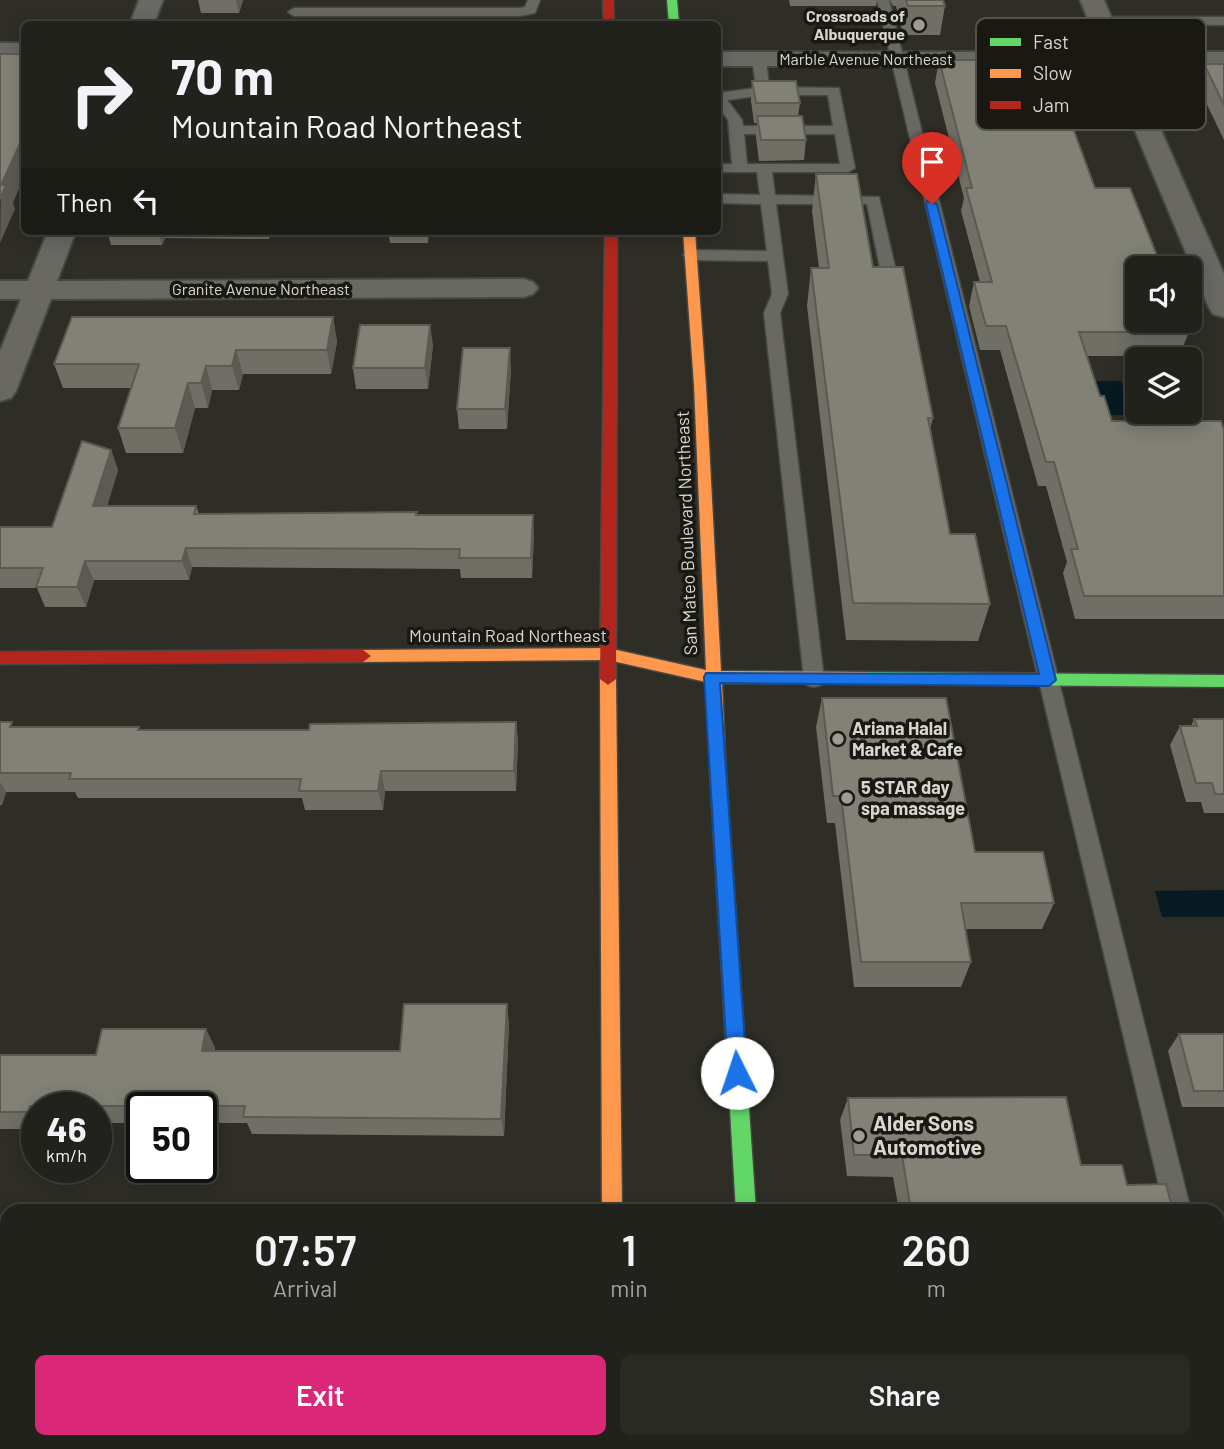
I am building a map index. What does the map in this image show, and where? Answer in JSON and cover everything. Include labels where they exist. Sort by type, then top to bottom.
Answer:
[{"type":"main road","points":[[608,0],[608,21]]},
{"type":"main road","points":[[673,0],[674,21]]},
{"type":"main road","points":[[611,235],[608,654],[612,1204]]},
{"type":"main road","name":"San Mateo Boulevard Northeast","points":[[689,235],[700,385],[712,677],[746,1204]]},
{"type":"main road","name":"Mountain Road Northeast","points":[[0,658],[608,654],[712,677],[1224,681]]},
{"type":"street","points":[[143,21],[151,0]]},
{"type":"street","points":[[0,50],[21,50]]},
{"type":"street","name":"Marble Avenue Northeast","points":[[721,59],[976,59]]},
{"type":"street","name":"Marble Avenue Northeast","points":[[1206,59],[1224,59]]},
{"type":"street","points":[[1148,130],[1224,308]]},
{"type":"street","points":[[0,391],[61,235]]},
{"type":"street","name":"Granite Avenue Northeast","points":[[0,290],[523,288]]},
{"type":"lane","points":[[295,12],[520,12],[530,10],[534,0]]},
{"type":"lane","points":[[883,0],[1176,1204]]},
{"type":"lane","points":[[1097,10],[1189,18]]},
{"type":"lane","points":[[1206,19],[1224,21]]},
{"type":"lane","points":[[759,58],[763,91]]},
{"type":"lane","points":[[721,97],[763,91],[834,91],[848,168],[764,168]]},
{"type":"lane","points":[[721,104],[737,142],[764,168],[780,294],[772,313],[814,679]]},
{"type":"lane","points":[[737,142],[842,135]]},
{"type":"lane","points":[[737,142],[842,135]]},
{"type":"lane","points":[[721,164],[737,142]]},
{"type":"lane","points":[[721,199],[874,200],[893,293]]},
{"type":"lane","points":[[691,255],[775,256]]},
{"type":"water","points":[[1088,381],[1121,381],[1125,391],[1125,415],[1111,415],[1094,399]]},
{"type":"water","points":[[1224,890],[1224,917],[1162,917],[1155,891]]},
{"type":"building","points":[[906,0],[943,0],[945,6],[908,6]]},
{"type":"building","points":[[0,54],[21,54],[21,142],[1,185],[6,185],[0,199]]},
{"type":"building","points":[[939,60],[976,60],[976,130],[1074,130],[1095,188],[1130,188],[1157,256],[1125,256],[1125,332],[1079,332],[1100,396],[1104,396],[1112,421],[1125,421],[1125,424],[1202,424],[1202,421],[1221,421],[1224,430],[1224,596],[1084,596],[1071,549],[1078,549],[1054,462],[1046,462],[1006,326],[986,326],[974,282],[992,282],[966,188],[972,188]]},
{"type":"building","points":[[1206,64],[1224,64],[1224,105],[1206,68]]},
{"type":"building","points":[[752,81],[796,81],[800,103],[756,103]]},
{"type":"building","points":[[757,116],[802,116],[806,140],[761,140]]},
{"type":"building","points":[[816,174],[857,174],[873,267],[903,267],[933,418],[928,418],[950,534],[975,534],[990,604],[853,603],[811,268],[829,268]]},
{"type":"building","points":[[72,317],[333,317],[327,350],[236,350],[232,366],[206,366],[201,383],[188,383],[175,428],[118,428],[139,364],[54,364]]},
{"type":"building","points":[[360,325],[430,325],[425,368],[353,368]]},
{"type":"building","points":[[463,348],[510,348],[505,409],[457,409]]},
{"type":"building","points":[[82,441],[111,450],[93,506],[196,506],[194,514],[417,512],[416,515],[533,515],[531,558],[459,558],[460,549],[186,548],[182,561],[85,561],[77,587],[36,587],[43,568],[0,568],[0,527],[52,527]]},
{"type":"building","points":[[822,698],[946,698],[975,852],[1043,852],[1054,903],[961,903],[971,962],[861,962],[841,796],[833,796]]},
{"type":"building","points":[[1194,719],[1224,719],[1224,794],[1215,794],[1212,783],[1196,783],[1180,726],[1197,726]]},
{"type":"building","points":[[0,722],[12,722],[10,727],[309,730],[310,724],[516,722],[514,771],[381,771],[378,791],[299,791],[301,779],[69,779],[71,773],[0,773]]},
{"type":"building","points":[[404,1004],[507,1004],[501,1119],[243,1117],[245,1106],[217,1106],[217,1092],[126,1092],[126,1106],[112,1106],[112,1092],[21,1092],[21,1112],[0,1112],[0,1055],[96,1055],[102,1029],[206,1029],[202,1051],[400,1051]]},
{"type":"building","points":[[1179,1034],[1224,1034],[1224,1091],[1194,1091]]},
{"type":"building","points":[[1066,1097],[1081,1165],[1122,1165],[1127,1185],[1166,1184],[1171,1204],[910,1204],[902,1155],[854,1155],[848,1098]]},
{"type":"traffic: fast","points":[[672,0],[674,21]]},
{"type":"traffic: fast","points":[[866,678],[1224,681]]},
{"type":"traffic: fast","points":[[718,772],[746,1204]]},
{"type":"traffic: slow","points":[[689,235],[700,385],[718,772]]},
{"type":"traffic: slow","points":[[363,656],[608,654],[712,677],[866,678]]},
{"type":"traffic: slow","points":[[608,679],[612,1204]]},
{"type":"traffic: jam","points":[[608,0],[609,21]]},
{"type":"traffic: jam","points":[[608,679],[611,235]]},
{"type":"traffic: jam","points":[[0,658],[363,656]]},
{"type":"place","name":"Crossroads of Albuquerque","points":[[919,25]]},
{"type":"place","name":"Ariana Halal Market & Cafe","points":[[838,739]]},
{"type":"place","name":"5 STAR day spa massage","points":[[847,798]]},
{"type":"place","name":"Alder Sons Automotive","points":[[859,1136]]},
{"type":"route","points":[[737,1073],[712,677],[1049,680],[932,204]]}]
